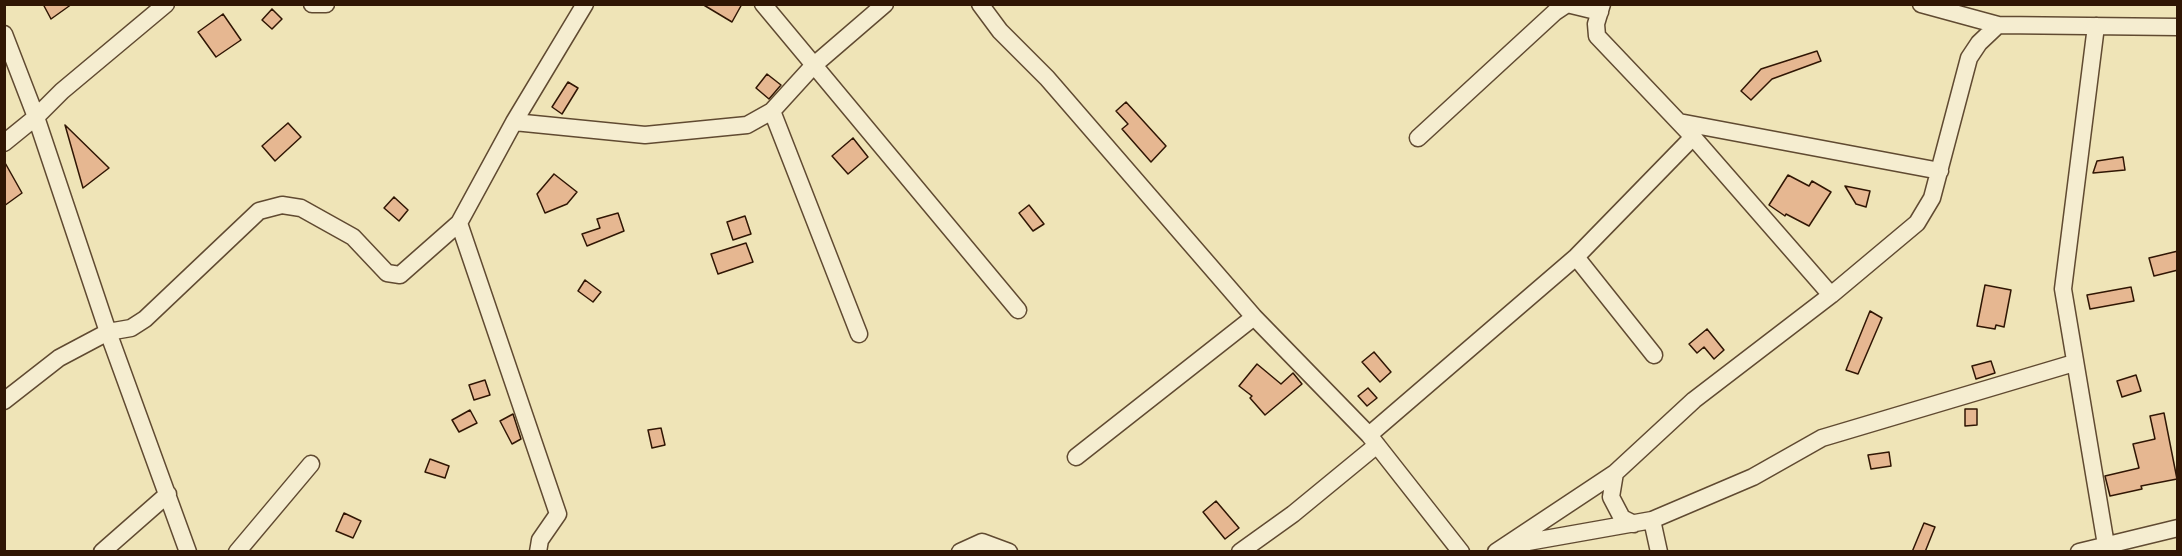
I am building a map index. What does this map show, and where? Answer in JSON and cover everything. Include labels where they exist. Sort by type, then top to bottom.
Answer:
[{"type":"street","points":[[4,143],[166,4]]},
{"type":"street","points":[[312,4],[326,4]]},
{"type":"street","points":[[4,400],[59,357],[108,332],[131,328],[145,319],[259,211],[282,205],[301,208],[352,237],[387,273],[394,276],[400,275],[459,223],[514,122],[585,4]]},
{"type":"street","points":[[763,4],[1018,310]]},
{"type":"street","points":[[514,122],[645,135],[747,124],[772,111],[813,66],[885,4]]},
{"type":"street","points":[[980,4],[1000,31],[1047,78],[1254,317],[1373,440],[1461,552]]},
{"type":"street","points":[[1418,138],[1555,12],[1567,4],[1601,8],[1596,24],[1597,36],[1693,137],[1831,295]]},
{"type":"street","points":[[1921,4],[1998,25],[2178,27]]},
{"type":"street","points":[[1500,549],[1615,473],[1694,400],[1831,295],[1917,223],[1932,198],[1969,58],[1979,43],[1998,25]]},
{"type":"street","points":[[2096,26],[2063,289],[2106,545]]},
{"type":"street","points":[[4,34],[36,117],[108,332],[188,552]]},
{"type":"street","points":[[772,111],[859,334]]},
{"type":"street","points":[[1679,122],[1940,171]]},
{"type":"street","points":[[1240,552],[1293,514],[1576,257],[1693,137]]},
{"type":"street","points":[[459,223],[558,514],[540,540],[538,552]]},
{"type":"street","points":[[1576,257],[1654,355]]},
{"type":"street","points":[[1076,457],[1254,317]]},
{"type":"street","points":[[1500,549],[1652,519],[1753,477],[1822,438],[2074,363]]},
{"type":"street","points":[[237,552],[311,464]]},
{"type":"street","points":[[1615,473],[1611,497],[1622,518],[1634,524]]},
{"type":"street","points":[[102,552],[168,495]]},
{"type":"street","points":[[1652,519],[1659,552]]},
{"type":"street","points":[[2079,552],[2178,528]]},
{"type":"street","points":[[960,552],[982,542],[1008,552]]},
{"type":"building","points":[[43,4],[72,4],[51,19]]},
{"type":"building","points":[[702,4],[742,4],[732,22]]},
{"type":"building","points":[[272,9],[282,19],[272,29],[262,20]]},
{"type":"building","points":[[223,14],[241,40],[216,57],[198,32]]},
{"type":"building","points":[[1817,51],[1821,61],[1772,79],[1751,100],[1741,91],[1761,69]]},
{"type":"building","points":[[767,74],[781,85],[769,99],[756,88]]},
{"type":"building","points":[[568,82],[578,88],[562,114],[552,107]]},
{"type":"building","points":[[1126,102],[1166,146],[1151,162],[1122,129],[1128,124],[1116,111]]},
{"type":"building","points":[[288,123],[301,137],[275,161],[262,146]]},
{"type":"building","points":[[65,125],[109,168],[83,188]]},
{"type":"building","points":[[853,138],[868,157],[848,174],[832,156]]},
{"type":"building","points":[[2123,157],[2125,170],[2093,173],[2097,161]]},
{"type":"building","points":[[4,161],[22,193],[4,206]]},
{"type":"building","points":[[554,174],[577,192],[567,204],[545,213],[537,194]]},
{"type":"building","points":[[1788,175],[1809,186],[1812,181],[1831,192],[1809,226],[1786,214],[1785,216],[1769,205]]},
{"type":"building","points":[[1845,186],[1870,191],[1866,207],[1856,204]]},
{"type":"building","points":[[394,197],[408,210],[399,221],[384,208]]},
{"type":"building","points":[[1029,205],[1044,224],[1033,231],[1019,213]]},
{"type":"building","points":[[618,213],[624,231],[587,246],[582,234],[600,228],[597,219]]},
{"type":"building","points":[[745,216],[751,234],[733,240],[727,222]]},
{"type":"building","points":[[746,243],[753,262],[718,274],[711,254]]},
{"type":"building","points":[[2178,251],[2178,270],[2154,276],[2149,258]]},
{"type":"building","points":[[585,280],[601,292],[593,302],[578,291]]},
{"type":"building","points":[[1985,285],[2011,290],[2004,327],[1996,325],[1995,329],[1977,326]]},
{"type":"building","points":[[2131,287],[2134,301],[2090,309],[2087,295]]},
{"type":"building","points":[[1870,311],[1882,318],[1858,374],[1846,370]]},
{"type":"building","points":[[1707,329],[1724,350],[1714,359],[1704,347],[1697,353],[1689,344]]},
{"type":"building","points":[[1374,352],[1391,372],[1380,382],[1362,362]]},
{"type":"building","points":[[1991,361],[1995,373],[1976,379],[1972,366]]},
{"type":"building","points":[[1257,364],[1281,384],[1293,373],[1302,384],[1265,415],[1250,398],[1252,396],[1239,386]]},
{"type":"building","points":[[2136,375],[2141,391],[2122,397],[2117,381]]},
{"type":"building","points":[[485,380],[490,395],[474,400],[469,385]]},
{"type":"building","points":[[1368,388],[1377,398],[1367,406],[1358,396]]},
{"type":"building","points":[[1965,409],[1977,409],[1977,425],[1965,426]]},
{"type":"building","points":[[470,410],[477,423],[459,432],[452,420]]},
{"type":"building","points":[[2164,413],[2177,479],[2141,486],[2142,489],[2110,496],[2105,476],[2139,468],[2133,444],[2155,439],[2150,416]]},
{"type":"building","points":[[513,414],[521,439],[512,444],[500,421]]},
{"type":"building","points":[[661,428],[665,445],[652,448],[648,430]]},
{"type":"building","points":[[1889,452],[1891,466],[1871,469],[1868,455]]},
{"type":"building","points":[[430,459],[449,466],[445,478],[425,472]]},
{"type":"building","points":[[1216,501],[1239,528],[1225,539],[1203,512]]},
{"type":"building","points":[[344,513],[361,521],[353,538],[336,531]]},
{"type":"building","points":[[1924,523],[1935,527],[1925,552],[1912,552]]}]
